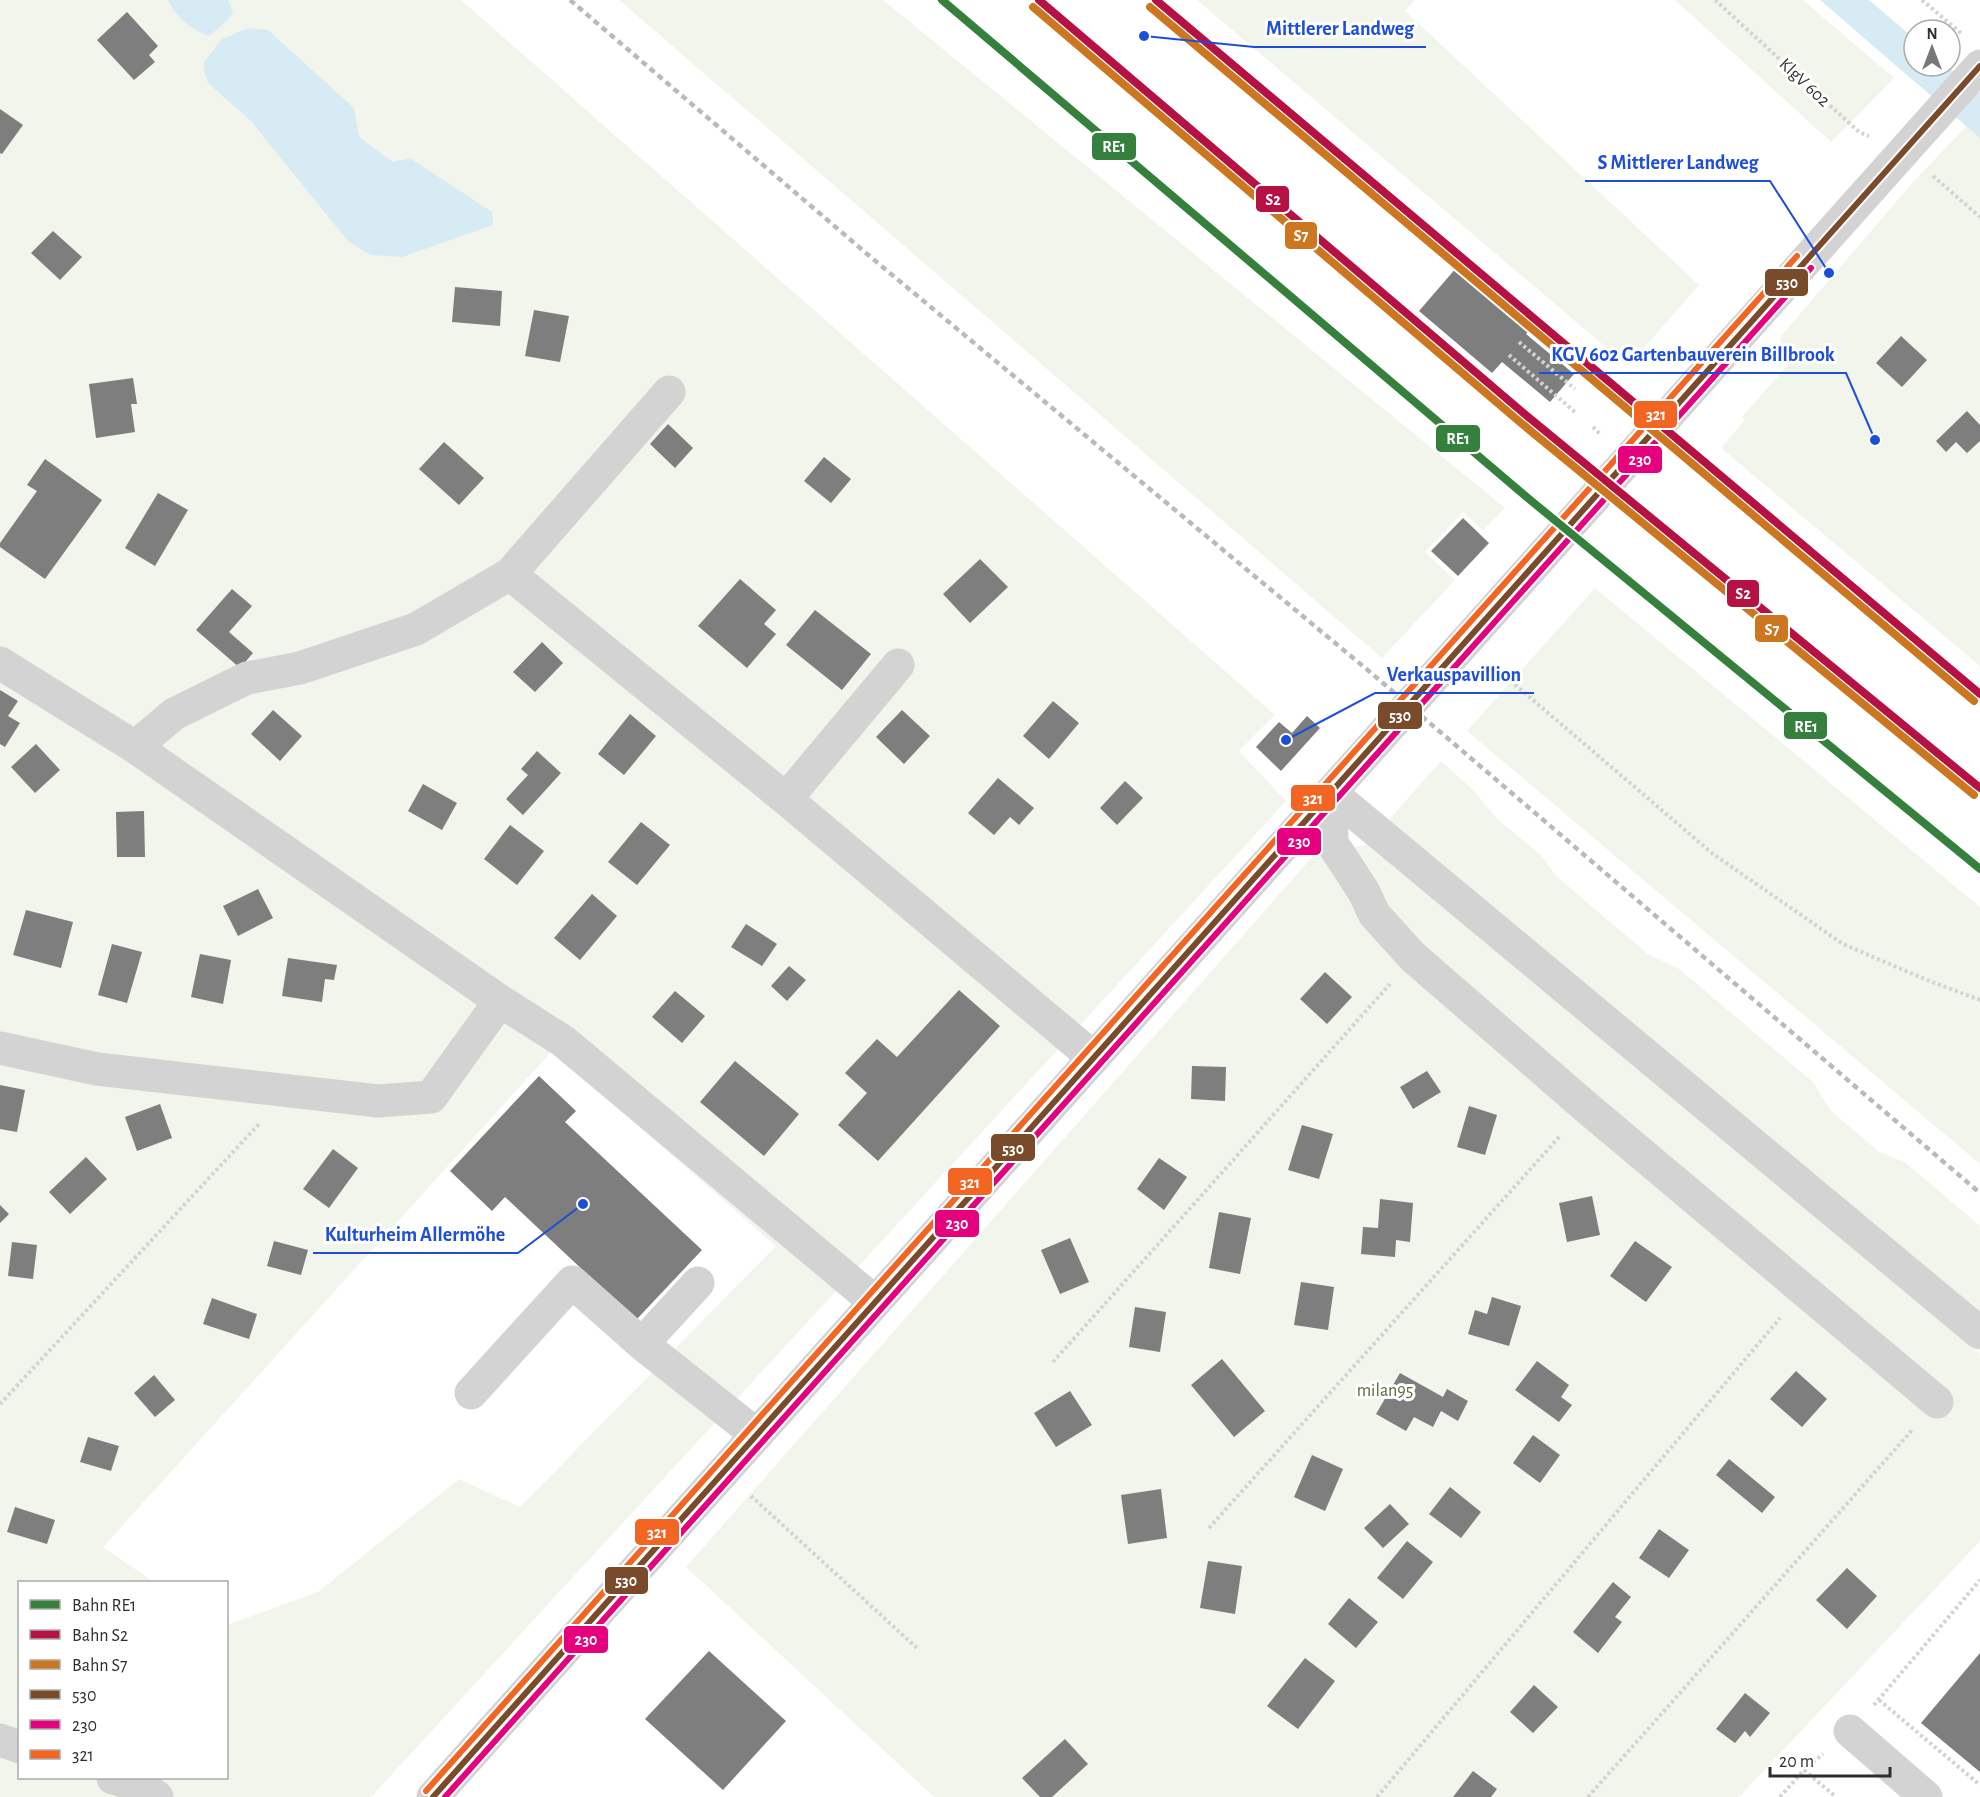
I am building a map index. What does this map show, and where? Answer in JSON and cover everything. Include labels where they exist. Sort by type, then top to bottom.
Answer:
[{"type":"street","points":[[433,1797],[1980,66]]},
{"type":"street","points":[[135,747],[174,714],[247,678],[300,668],[416,629],[510,574],[669,392]]},
{"type":"street","points":[[510,574],[786,799],[1094,1058]]},
{"type":"street","points":[[0,663],[135,747],[500,1001],[563,1041],[875,1302]]},
{"type":"street","points":[[786,799],[898,665]]},
{"type":"street","points":[[1331,793],[1332,843],[1364,892],[1374,914],[1413,957],[1586,1107],[1937,1402]]},
{"type":"street","points":[[1331,793],[1980,1333]]},
{"type":"street","points":[[0,1048],[97,1069],[290,1091],[378,1101],[431,1097],[500,1001]]},
{"type":"street","points":[[471,1393],[572,1282],[642,1344],[757,1435]]},
{"type":"street","points":[[642,1344],[698,1283]]},
{"type":"street","points":[[1850,1731],[1926,1797]]},
{"type":"street","points":[[0,1740],[18,1746]]},
{"type":"street","points":[[116,1779],[144,1788],[157,1797]]},
{"type":"path","name":"KlgV 602","points":[[1715,0],[1859,132],[1903,151],[1980,217]]},
{"type":"path","points":[[1922,0],[1963,35]]},
{"type":"path","points":[[1520,342],[1575,389]]},
{"type":"path","points":[[1509,355],[1575,412]]},
{"type":"path","points":[[1522,690],[1713,854],[1843,944],[1980,1000]]},
{"type":"path","points":[[1053,1362],[1413,957]]},
{"type":"path","points":[[0,1404],[290,1091]]},
{"type":"path","points":[[1209,1528],[1586,1107]]},
{"type":"path","points":[[1377,1797],[1804,1290]]},
{"type":"path","points":[[1588,1797],[1937,1402]]},
{"type":"path","points":[[724,1471],[918,1649]]},
{"type":"path","points":[[1780,1797],[1804,1770],[1850,1731],[1879,1700],[1980,1580]]},
{"type":"path","points":[[1879,1700],[1980,1785]]},
{"type":"path","points":[[1804,1770],[1836,1797]]},
{"type":"green space","points":[[0,0],[461,0],[1275,715],[1239,751],[1286,801],[371,1797],[0,1797]],"holes":[[[552,1051],[776,1246],[520,1507],[459,1479],[318,1592],[228,1625],[228,1779],[18,1779],[18,1581],[153,1581],[103,1547]]]},
{"type":"green space","points":[[619,0],[883,0],[1505,508],[1483,531],[1463,512],[1425,552],[1455,580],[1382,658]]},
{"type":"green space","points":[[1197,0],[1415,0],[1405,11],[1699,285],[1628,366]]},
{"type":"green space","points":[[1675,0],[1803,0],[1894,78],[1831,142]]},
{"type":"green space","points":[[1980,112],[1980,666],[1721,448],[1745,420],[1742,417],[1792,360],[1781,347],[1781,336],[1914,181]]},
{"type":"green space","points":[[1595,588],[1980,907],[1980,1164],[1467,731]]},
{"type":"green space","points":[[1441,761],[1474,791],[1496,818],[1542,856],[1555,875],[1649,955],[1678,968],[1814,1083],[1831,1111],[1878,1151],[1906,1163],[1980,1226],[1980,1318],[1386,823]]},
{"type":"green space","name":"milan95","points":[[1367,845],[1980,1354],[1980,1541],[1739,1797],[934,1797],[686,1567],[1313,856]]},
{"type":"water","points":[[168,0],[228,0],[233,12],[227,21],[209,36],[185,22]]},
{"type":"water","points":[[1820,0],[1869,0],[1902,28],[1902,71]]},
{"type":"water","points":[[249,28],[268,30],[354,108],[359,137],[393,162],[410,158],[492,212],[493,225],[402,257],[370,255],[348,241],[250,120],[208,83],[204,62],[222,39]]},
{"type":"water","points":[[1910,78],[1962,78],[1980,93],[1980,138]]},
{"type":"building","points":[[127,12],[158,46],[149,55],[155,62],[134,80],[97,40]]},
{"type":"building","points":[[0,109],[23,125],[2,154],[0,153]]},
{"type":"building","points":[[53,231],[82,257],[60,280],[31,253]]},
{"type":"building","points":[[1457,267],[1530,330],[1526,334],[1574,374],[1550,402],[1502,362],[1492,373],[1419,311]]},
{"type":"building","points":[[455,287],[502,291],[500,326],[452,322]]},
{"type":"building","points":[[534,310],[569,316],[560,362],[525,356]]},
{"type":"building","points":[[1901,336],[1927,360],[1902,387],[1876,363]]},
{"type":"building","points":[[133,378],[137,404],[131,404],[135,432],[96,438],[89,384]]},
{"type":"building","points":[[1967,411],[1980,425],[1980,441],[1967,453],[1956,442],[1946,452],[1936,441]]},
{"type":"building","points":[[668,424],[693,448],[675,468],[650,444]]},
{"type":"building","points":[[444,442],[484,478],[459,505],[419,469]]},
{"type":"building","points":[[824,457],[851,479],[831,503],[804,481]]},
{"type":"building","points":[[45,459],[102,500],[45,579],[0,547],[0,543],[37,491],[27,485]]},
{"type":"building","points":[[158,493],[188,510],[155,566],[125,548]]},
{"type":"building","points":[[1463,518],[1489,543],[1458,576],[1431,551]]},
{"type":"building","points":[[980,559],[1008,587],[970,623],[943,594]]},
{"type":"building","points":[[740,579],[776,610],[764,624],[776,634],[747,668],[698,626]]},
{"type":"building","points":[[232,589],[252,606],[229,632],[253,653],[240,668],[196,630]]},
{"type":"building","points":[[815,610],[871,654],[842,690],[786,645]]},
{"type":"building","points":[[542,642],[563,663],[535,692],[513,672]]},
{"type":"building","points":[[0,690],[18,701],[8,716],[20,723],[5,747],[0,744]]},
{"type":"building","points":[[1053,701],[1079,723],[1049,759],[1023,736]]},
{"type":"building","points":[[273,710],[302,736],[280,761],[251,734]]},
{"type":"building","points":[[902,710],[930,736],[904,764],[876,737]]},
{"type":"building","points":[[630,714],[656,736],[624,775],[598,754]]},
{"type":"building","points":[[1307,716],[1320,728],[1281,771],[1256,747],[1279,722],[1292,733]]},
{"type":"building","points":[[36,744],[60,770],[35,793],[11,767]]},
{"type":"building","points":[[537,751],[561,773],[523,815],[506,799],[528,775],[521,769]]},
{"type":"building","points":[[998,778],[1034,808],[1019,825],[1010,817],[994,835],[968,813]]},
{"type":"building","points":[[1125,781],[1143,798],[1117,825],[1100,808]]},
{"type":"building","points":[[423,784],[457,803],[442,830],[408,811]]},
{"type":"building","points":[[144,811],[145,857],[117,857],[116,812]]},
{"type":"building","points":[[641,822],[670,845],[637,885],[608,862]]},
{"type":"building","points":[[510,825],[544,851],[517,885],[484,859]]},
{"type":"building","points":[[258,889],[273,918],[238,936],[223,906]]},
{"type":"building","points":[[592,894],[617,916],[580,960],[554,938]]},
{"type":"building","points":[[26,910],[73,922],[61,968],[13,955]]},
{"type":"building","points":[[746,924],[777,944],[762,966],[731,947]]},
{"type":"building","points":[[112,944],[142,952],[127,1003],[98,995]]},
{"type":"building","points":[[200,954],[231,960],[223,1004],[191,997]]},
{"type":"building","points":[[288,958],[337,965],[334,980],[325,979],[322,1002],[282,996]]},
{"type":"building","points":[[789,966],[806,980],[787,1001],[771,986]]},
{"type":"building","points":[[1325,972],[1352,997],[1327,1024],[1300,999]]},
{"type":"building","points":[[959,990],[1000,1026],[878,1161],[838,1125],[867,1093],[845,1073],[877,1039],[897,1057]]},
{"type":"building","points":[[675,991],[705,1016],[682,1043],[652,1017]]},
{"type":"building","points":[[735,1061],[799,1114],[764,1156],[700,1102]]},
{"type":"building","points":[[1192,1066],[1226,1067],[1225,1101],[1191,1099]]},
{"type":"building","points":[[1427,1071],[1441,1092],[1413,1109],[1400,1087]]},
{"type":"building","points":[[539,1076],[576,1111],[565,1122],[702,1250],[636,1320],[505,1197],[492,1211],[450,1171]]},
{"type":"building","points":[[0,1085],[25,1090],[17,1132],[0,1129]]},
{"type":"building","points":[[160,1104],[172,1138],[137,1151],[125,1117]]},
{"type":"building","points":[[1469,1106],[1497,1115],[1485,1155],[1457,1147]]},
{"type":"building","points":[[1302,1125],[1333,1134],[1319,1179],[1288,1170]]},
{"type":"building","points":[[333,1149],[358,1168],[329,1208],[303,1189]]},
{"type":"building","points":[[86,1157],[107,1179],[70,1214],[49,1192]]},
{"type":"building","points":[[1159,1158],[1187,1177],[1164,1210],[1137,1189]]},
{"type":"building","points":[[1592,1196],[1600,1235],[1567,1242],[1559,1203]]},
{"type":"building","points":[[1380,1199],[1413,1203],[1410,1242],[1396,1240],[1395,1257],[1361,1254],[1363,1227],[1378,1228]]},
{"type":"building","points":[[0,1205],[9,1214],[0,1223]]},
{"type":"building","points":[[1219,1212],[1251,1218],[1240,1274],[1209,1268]]},
{"type":"building","points":[[1070,1238],[1089,1282],[1060,1294],[1041,1250]]},
{"type":"building","points":[[274,1241],[308,1250],[301,1275],[267,1266]]},
{"type":"building","points":[[1635,1241],[1672,1267],[1646,1302],[1610,1276]]},
{"type":"building","points":[[12,1242],[37,1245],[33,1279],[8,1276]]},
{"type":"building","points":[[1301,1282],[1334,1287],[1328,1330],[1294,1325]]},
{"type":"building","points":[[1492,1297],[1521,1306],[1509,1346],[1468,1334],[1475,1310],[1487,1314]]},
{"type":"building","points":[[212,1298],[257,1314],[249,1339],[203,1324]]},
{"type":"building","points":[[1135,1307],[1166,1312],[1160,1352],[1129,1347]]},
{"type":"building","points":[[1222,1359],[1265,1411],[1234,1437],[1191,1385]]},
{"type":"building","points":[[1537,1361],[1569,1385],[1561,1397],[1572,1405],[1559,1422],[1515,1390]]},
{"type":"building","points":[[1796,1371],[1827,1399],[1802,1427],[1770,1399]]},
{"type":"building","points":[[1400,1373],[1443,1397],[1447,1389],[1468,1401],[1458,1421],[1441,1411],[1433,1427],[1414,1417],[1406,1431],[1376,1414]]},
{"type":"building","points":[[154,1375],[175,1400],[155,1417],[134,1393]]},
{"type":"building","points":[[1070,1391],[1092,1425],[1056,1447],[1034,1413]]},
{"type":"building","points":[[1533,1435],[1560,1455],[1540,1483],[1513,1463]]},
{"type":"building","points":[[88,1437],[119,1446],[111,1471],[80,1462]]},
{"type":"building","points":[[1312,1455],[1343,1469],[1325,1511],[1294,1497]]},
{"type":"building","points":[[1729,1459],[1775,1497],[1762,1513],[1716,1475]]},
{"type":"building","points":[[1450,1487],[1481,1512],[1461,1538],[1429,1514]]},
{"type":"building","points":[[1161,1489],[1167,1538],[1128,1544],[1121,1495]]},
{"type":"building","points":[[1390,1504],[1409,1524],[1383,1548],[1364,1528]]},
{"type":"building","points":[[15,1507],[55,1520],[47,1544],[7,1532]]},
{"type":"building","points":[[1659,1529],[1689,1550],[1669,1578],[1639,1558]]},
{"type":"building","points":[[1407,1541],[1433,1562],[1403,1599],[1377,1578]]},
{"type":"building","points":[[1208,1561],[1242,1566],[1235,1614],[1200,1608]]},
{"type":"building","points":[[1847,1568],[1877,1596],[1847,1629],[1816,1600]]},
{"type":"building","points":[[1613,1582],[1631,1597],[1615,1617],[1622,1622],[1598,1653],[1573,1632]]},
{"type":"building","points":[[1349,1598],[1378,1622],[1356,1648],[1328,1624]]},
{"type":"building","points":[[709,1651],[786,1721],[723,1790],[645,1719]]},
{"type":"building","points":[[1980,1653],[1980,1772],[1921,1723]]},
{"type":"building","points":[[1305,1658],[1335,1681],[1298,1729],[1267,1706]]},
{"type":"building","points":[[1534,1685],[1558,1707],[1533,1733],[1510,1712]]},
{"type":"building","points":[[1745,1693],[1770,1713],[1750,1737],[1745,1731],[1735,1743],[1716,1729]]},
{"type":"building","points":[[1065,1739],[1088,1764],[1052,1797],[1040,1797],[1022,1778]]},
{"type":"building","points":[[1473,1771],[1497,1789],[1491,1797],[1453,1797]]},
{"type":"railway","points":[[570,0],[873,259],[1370,672],[1980,1193]]},
{"type":"rail line","name":"RE1","points":[[942,0],[1529,499],[1980,869]]},
{"type":"rail line","name":"S2","points":[[1039,0],[1527,416],[1980,788]]},
{"type":"rail line","name":"S2","points":[[1156,0],[1980,694]]},
{"type":"rail line","name":"S7","points":[[1033,7],[1521,423],[1974,795]]},
{"type":"rail line","name":"S7","points":[[1150,7],[1974,701]]},
{"type":"transit line","name":"530","points":[[433,1797],[1980,66]]},
{"type":"transit line","name":"321","points":[[426,1791],[1797,256]]},
{"type":"transit line","name":"230","points":[[445,1797],[1811,268]]},
{"type":"place","name":"Mittlerer Landweg","points":[[1144,36]]},
{"type":"place","name":"S Mittlerer Landweg","points":[[1829,273]]},
{"type":"place","name":"KGV 602 Gartenbauverein Billbrook","points":[[1875,440]]},
{"type":"place","name":"Verkauspavillion","points":[[1286,740]]},
{"type":"place","name":"Kulturheim Allermöhe","points":[[583,1204]]}]
